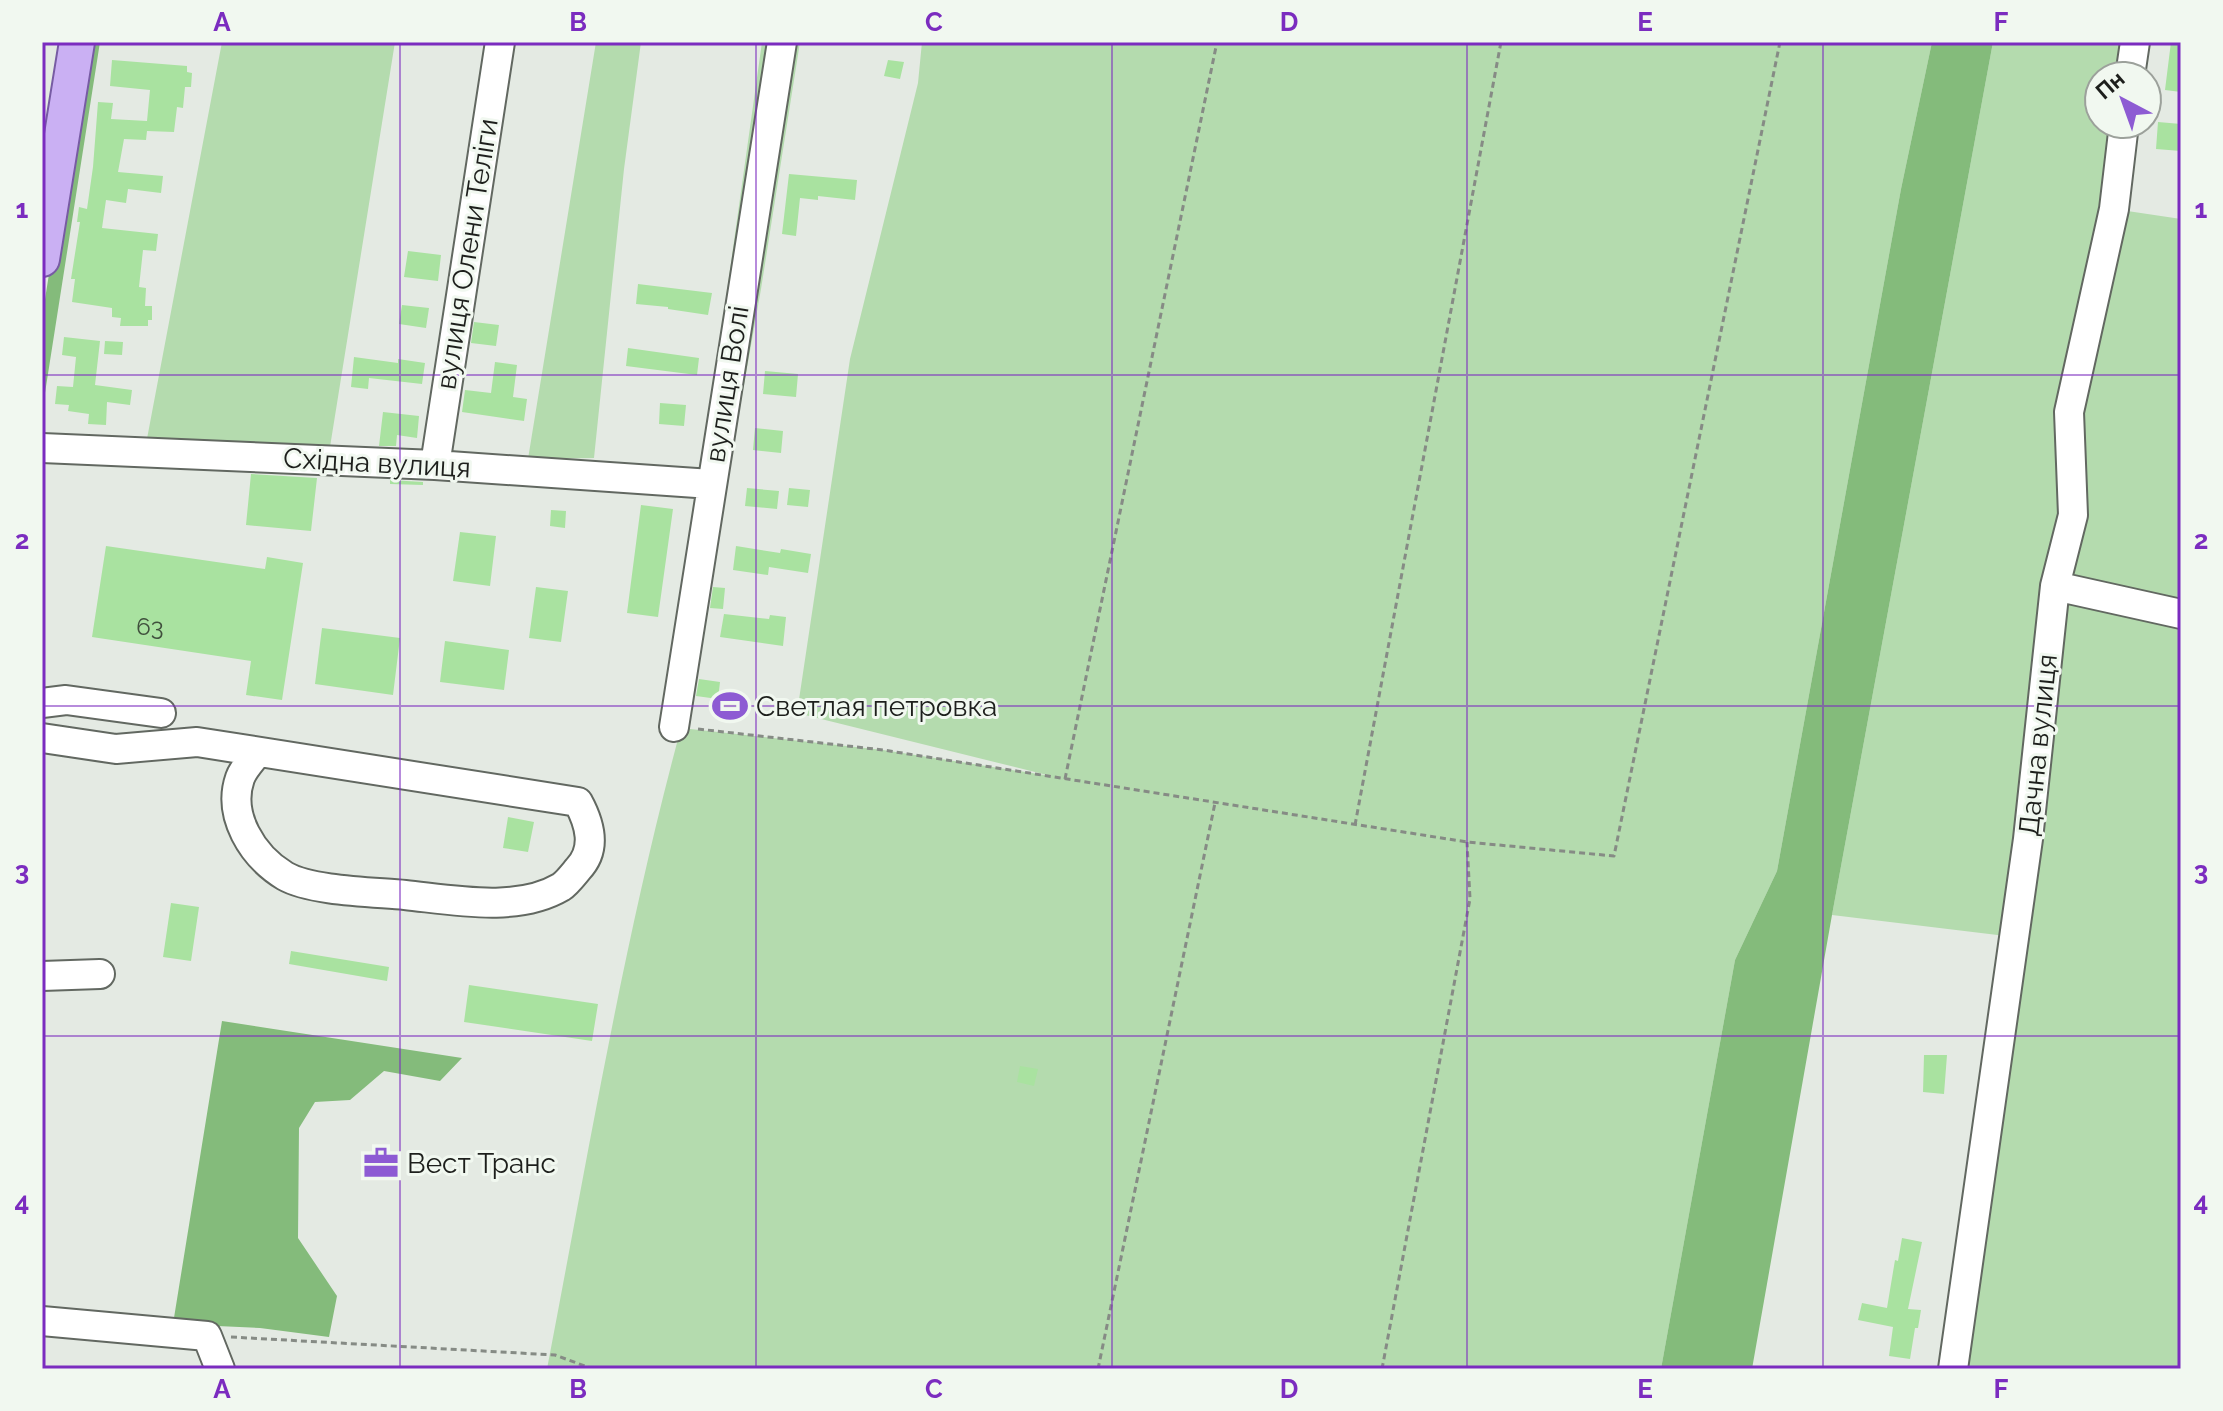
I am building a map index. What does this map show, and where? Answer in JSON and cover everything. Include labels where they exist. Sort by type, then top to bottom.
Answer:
[{"type":"main road","points":[[42,259],[77,42]]},
{"type":"street","name":"вулиця Олени Теліги","points":[[435,465],[500,42]]},
{"type":"street","name":"вулиця Волі","points":[[674,727],[782,42]]},
{"type":"street","name":"Дачна вулиця","points":[[1953,1369],[2028,839],[2055,586],[2073,515],[2069,412],[2114,209],[2122,140]]},
{"type":"street","name":"Східна вулиця","points":[[42,448],[435,465],[711,484]]},
{"type":"street","points":[[2055,586],[2181,614]]},
{"type":"street","points":[[42,703],[66,700],[161,713]]},
{"type":"street","points":[[42,738],[116,749],[197,742],[578,802],[586,816],[592,843],[583,864],[562,886],[524,900],[485,903],[320,886],[285,876],[260,854],[244,833],[235,805],[240,776],[257,753]]},
{"type":"street","points":[[42,976],[100,974]]},
{"type":"street","points":[[42,1321],[207,1336],[220,1369]]},
{"type":"path","points":[[1065,779],[1217,42]]},
{"type":"path","points":[[1355,825],[1501,42]]},
{"type":"path","points":[[674,727],[883,750],[1467,842],[1614,856],[1780,42]]},
{"type":"path","points":[[1098,1369],[1215,803]]},
{"type":"path","points":[[1382,1369],[1470,899],[1467,842]]},
{"type":"path","points":[[207,1336],[555,1355],[593,1369]]},
{"type":"green space","points":[[86,42],[100,42],[42,412],[42,318]]},
{"type":"green space","points":[[222,42],[395,42],[330,447],[146,444]]},
{"type":"green space","points":[[596,42],[641,42],[624,169],[594,458],[528,459]]},
{"type":"green space","points":[[762,42],[772,42],[702,469]]},
{"type":"green space","points":[[788,42],[800,42],[761,289],[688,700]]},
{"type":"green space","points":[[922,42],[1932,42],[1901,189],[1777,871],[1735,960],[1661,1369],[547,1369],[624,967],[681,728],[883,750],[1051,776],[797,713],[850,359],[918,83]]},
{"type":"green space","points":[[1932,42],[1993,42],[1832,915],[1752,1369],[1661,1369],[1735,960],[1777,871],[1901,189]]},
{"type":"green space","points":[[1993,42],[2135,42],[2132,60],[2083,60],[2083,140],[2122,140],[2114,209],[2181,219],[2181,1369],[1953,1369],[2014,937],[1832,915]]},
{"type":"green space","points":[[222,1021],[462,1058],[440,1081],[384,1071],[350,1100],[315,1102],[299,1128],[298,1238],[337,1296],[329,1337],[260,1328],[173,1324]]},
{"type":"building","points":[[2171,42],[2181,42],[2181,92],[2165,90]]},
{"type":"building","points":[[112,60],[187,66],[187,72],[192,73],[191,87],[185,87],[183,108],[177,107],[174,132],[147,131],[146,140],[124,139],[118,172],[163,176],[161,193],[128,189],[126,203],[106,200],[102,228],[158,234],[156,251],[143,250],[139,287],[146,288],[145,306],[152,306],[152,320],[148,320],[148,326],[120,326],[121,318],[112,317],[112,308],[72,302],[75,279],[71,279],[80,222],[77,222],[79,207],[87,209],[98,102],[113,103],[111,119],[147,121],[150,90],[110,86]]},
{"type":"building","points":[[888,60],[904,62],[900,79],[884,76]]},
{"type":"building","points":[[2163,122],[2181,124],[2181,151],[2156,149],[2157,140],[2163,140]]},
{"type":"building","points":[[789,174],[857,180],[855,200],[818,196],[818,200],[800,198],[796,236],[782,234]]},
{"type":"building","points":[[408,251],[441,255],[438,281],[404,277]]},
{"type":"building","points":[[638,284],[712,293],[708,315],[636,304]]},
{"type":"building","points":[[402,305],[429,308],[426,328],[399,324]]},
{"type":"building","points":[[474,322],[499,325],[496,346],[471,343]]},
{"type":"building","points":[[64,337],[100,341],[95,385],[132,390],[130,405],[107,402],[106,425],[88,424],[89,414],[68,411],[69,405],[55,404],[57,386],[73,387],[76,357],[62,355]]},
{"type":"building","points":[[105,341],[123,342],[122,355],[104,354]]},
{"type":"building","points":[[628,348],[699,358],[697,375],[626,366]]},
{"type":"building","points":[[354,357],[425,363],[422,384],[369,378],[368,389],[351,387]]},
{"type":"building","points":[[495,362],[517,365],[513,397],[527,399],[524,421],[462,412],[465,390],[491,393]]},
{"type":"building","points":[[765,371],[798,374],[796,397],[763,394]]},
{"type":"building","points":[[660,403],[686,405],[684,426],[659,424]]},
{"type":"building","points":[[383,412],[419,416],[417,438],[397,435],[396,446],[379,446]]},
{"type":"building","points":[[755,428],[783,431],[781,453],[753,450]]},
{"type":"building","points":[[251,474],[317,478],[311,531],[246,525]]},
{"type":"building","points":[[390,480],[423,482],[423,485],[390,484]]},
{"type":"building","points":[[747,488],[779,491],[777,509],[745,506]]},
{"type":"building","points":[[789,488],[810,490],[808,507],[787,505]]},
{"type":"building","points":[[641,505],[673,509],[658,617],[627,613]]},
{"type":"building","points":[[551,510],[566,511],[565,528],[550,526]]},
{"type":"building","points":[[460,532],[496,536],[490,586],[453,581]]},
{"type":"building","points":[[106,546],[265,569],[267,557],[303,563],[282,700],[246,695],[251,661],[92,637]]},
{"type":"building","points":[[736,546],[811,554],[808,573],[769,567],[768,575],[733,570]]},
{"type":"building","points":[[536,587],[568,591],[561,642],[529,638]]},
{"type":"building","points":[[713,587],[725,588],[723,609],[710,608]]},
{"type":"building","points":[[724,614],[769,619],[770,615],[786,617],[783,646],[720,637]]},
{"type":"building","points":[[322,628],[400,638],[393,695],[315,684]]},
{"type":"building","points":[[445,641],[509,650],[504,690],[440,682]]},
{"type":"building","points":[[699,679],[720,682],[718,699],[696,696]]},
{"type":"building","points":[[508,817],[534,822],[528,852],[503,848]]},
{"type":"building","points":[[171,903],[199,907],[191,961],[163,957]]},
{"type":"building","points":[[291,951],[389,967],[387,981],[289,964]]},
{"type":"building","points":[[469,985],[598,1004],[592,1041],[464,1022]]},
{"type":"building","points":[[1924,1055],[1947,1055],[1944,1094],[1923,1092]]},
{"type":"building","points":[[1020,1066],[1038,1069],[1034,1086],[1017,1082]]},
{"type":"building","points":[[1902,1238],[1922,1242],[1908,1309],[1921,1310],[1910,1359],[1889,1356],[1893,1327],[1858,1320],[1862,1303],[1887,1308]]},
{"type":"place","name":"Светлая петровка","points":[[730,706]]},
{"type":"place","name":"Вест Транс","points":[[381,1163]]}]
